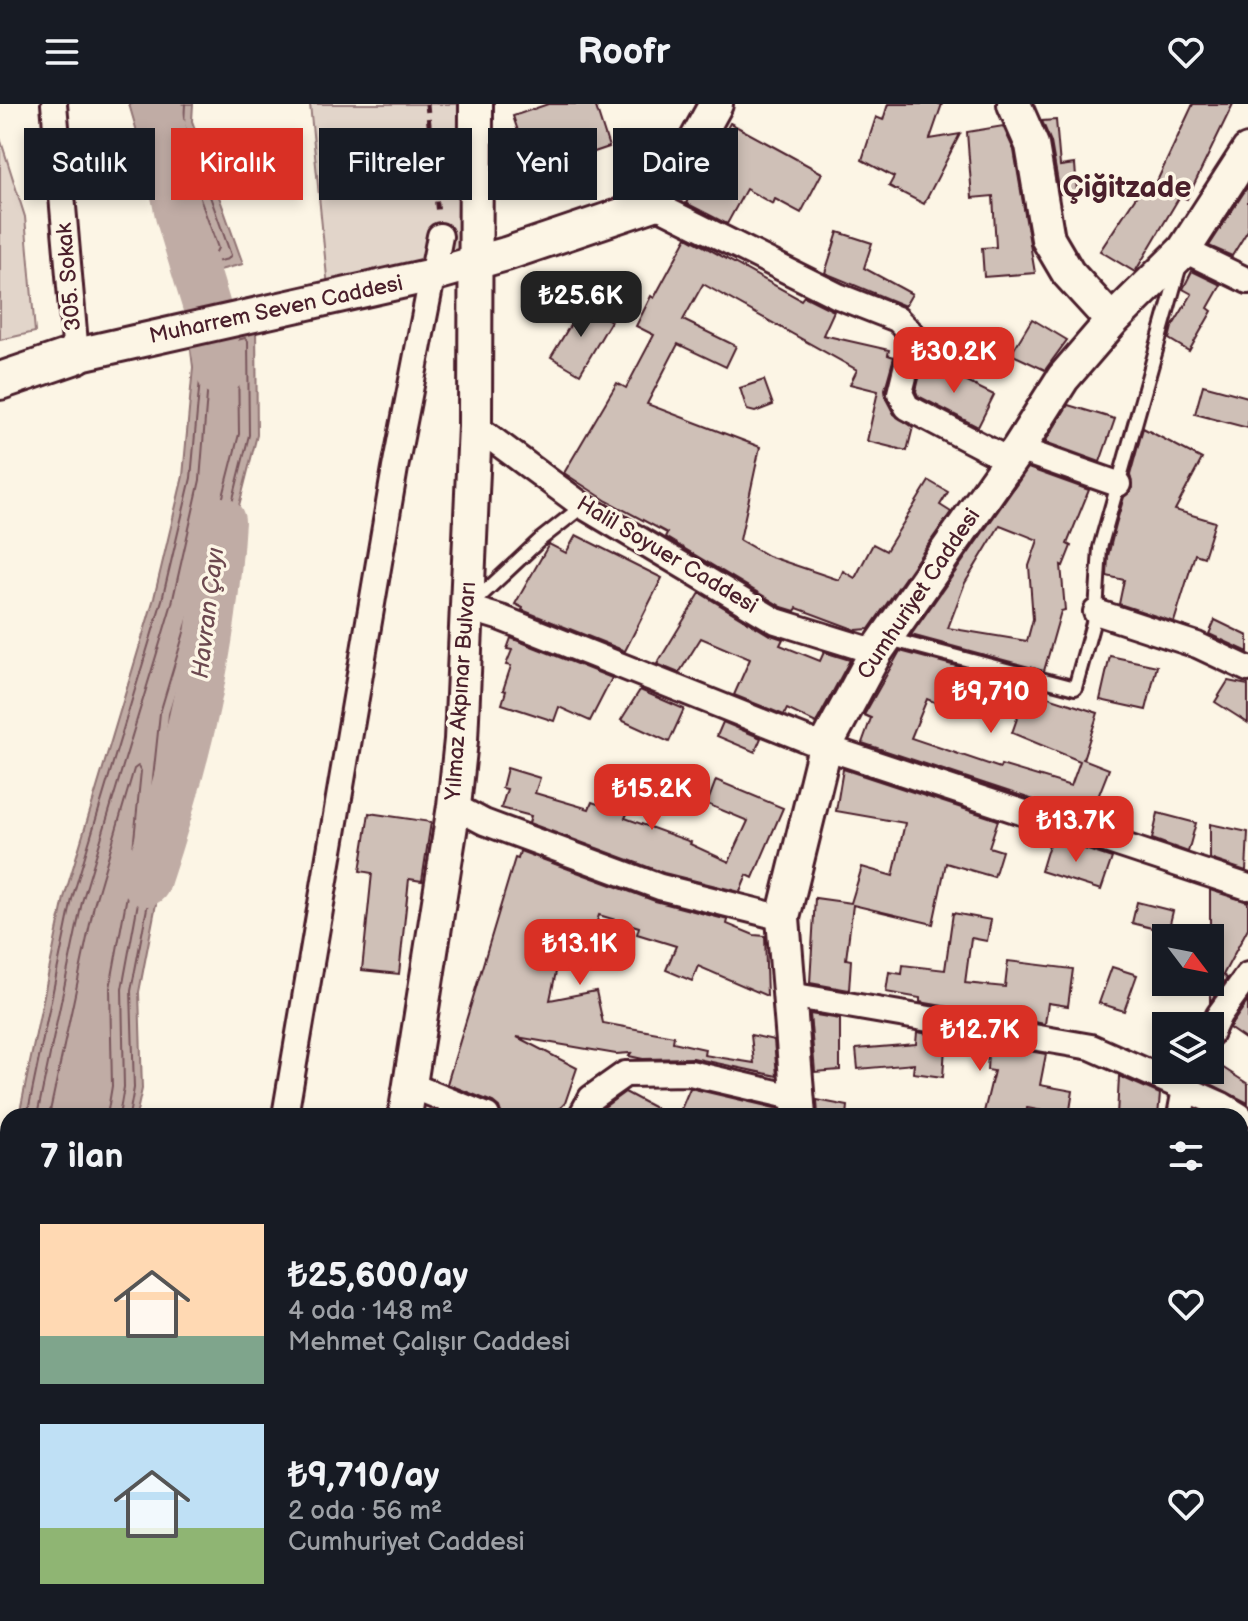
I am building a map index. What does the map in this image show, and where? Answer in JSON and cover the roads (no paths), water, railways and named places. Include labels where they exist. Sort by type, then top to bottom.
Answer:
[{"type":"main road","name":"Yılmaz Akpınar Bulvarı","points":[[408,1100],[454,806],[461,740],[475,426],[476,104]]},
{"type":"main road","points":[[654,204],[684,162],[716,104]]},
{"type":"main road","points":[[1014,104],[1032,145],[1048,239],[1068,273],[1112,321]]},
{"type":"main road","name":"Cumhuriyet Caddesi","points":[[799,1107],[783,918],[825,747],[881,645],[1014,455],[1063,378],[1112,321],[1184,250],[1248,151]]},
{"type":"main road","name":"Muharrem Seven Caddesi","points":[[0,381],[90,352],[432,275],[654,204]]},
{"type":"main road","name":"Muharrem Seven Caddesi","points":[[0,363],[90,352]]},
{"type":"street","name":"305. Sokak","points":[[54,104],[90,352]]},
{"type":"street","points":[[654,204],[825,290],[897,319],[914,336],[900,393],[907,407],[1014,455],[1118,484]]},
{"type":"street","points":[[286,1108],[395,468],[440,236]]},
{"type":"street","points":[[1184,250],[1248,281]]},
{"type":"street","name":"Halil Soyuer Caddesi","points":[[475,426],[583,506],[776,621],[881,645]]},
{"type":"street","points":[[468,608],[501,618],[825,747],[1248,887]]},
{"type":"street","points":[[1096,612],[1197,645],[1248,669]]},
{"type":"street","points":[[454,806],[484,822],[660,887],[783,918]]},
{"type":"street","points":[[1221,1012],[1248,975]]},
{"type":"street","points":[[790,995],[1091,1047],[1152,1067]]},
{"type":"street","points":[[585,1108],[591,1098],[625,1074],[690,1073],[799,1107]]},
{"type":"street","points":[[1182,1108],[1188,1084]]},
{"type":"street","points":[[1195,1084],[1227,1108]]},
{"type":"street","points":[[408,1100],[448,1108]]},
{"type":"lane","points":[[881,645],[1075,688],[1096,612],[1100,548],[1184,250]]},
{"type":"lane","points":[[468,608],[541,539],[583,506]]},
{"type":"water","points":[[129,104],[193,104],[194,128],[171,128],[171,200],[220,200],[243,264],[180,280],[155,194],[155,128],[136,128]]},
{"type":"water","points":[[256,326],[257,435],[231,537],[177,715],[160,883],[139,992],[142,1089],[138,1108],[21,1108],[64,898],[154,598],[183,476],[193,367],[190,342]]},
{"type":"waterway","name":"Havran Çayı","points":[[157,104],[179,215],[208,311],[220,372]]},
{"type":"waterway","name":"Havran Çayı","points":[[146,882],[196,704],[212,616],[221,521]]},
{"type":"district","name":"Çiğitzade","points":[[1127,188]]}]
